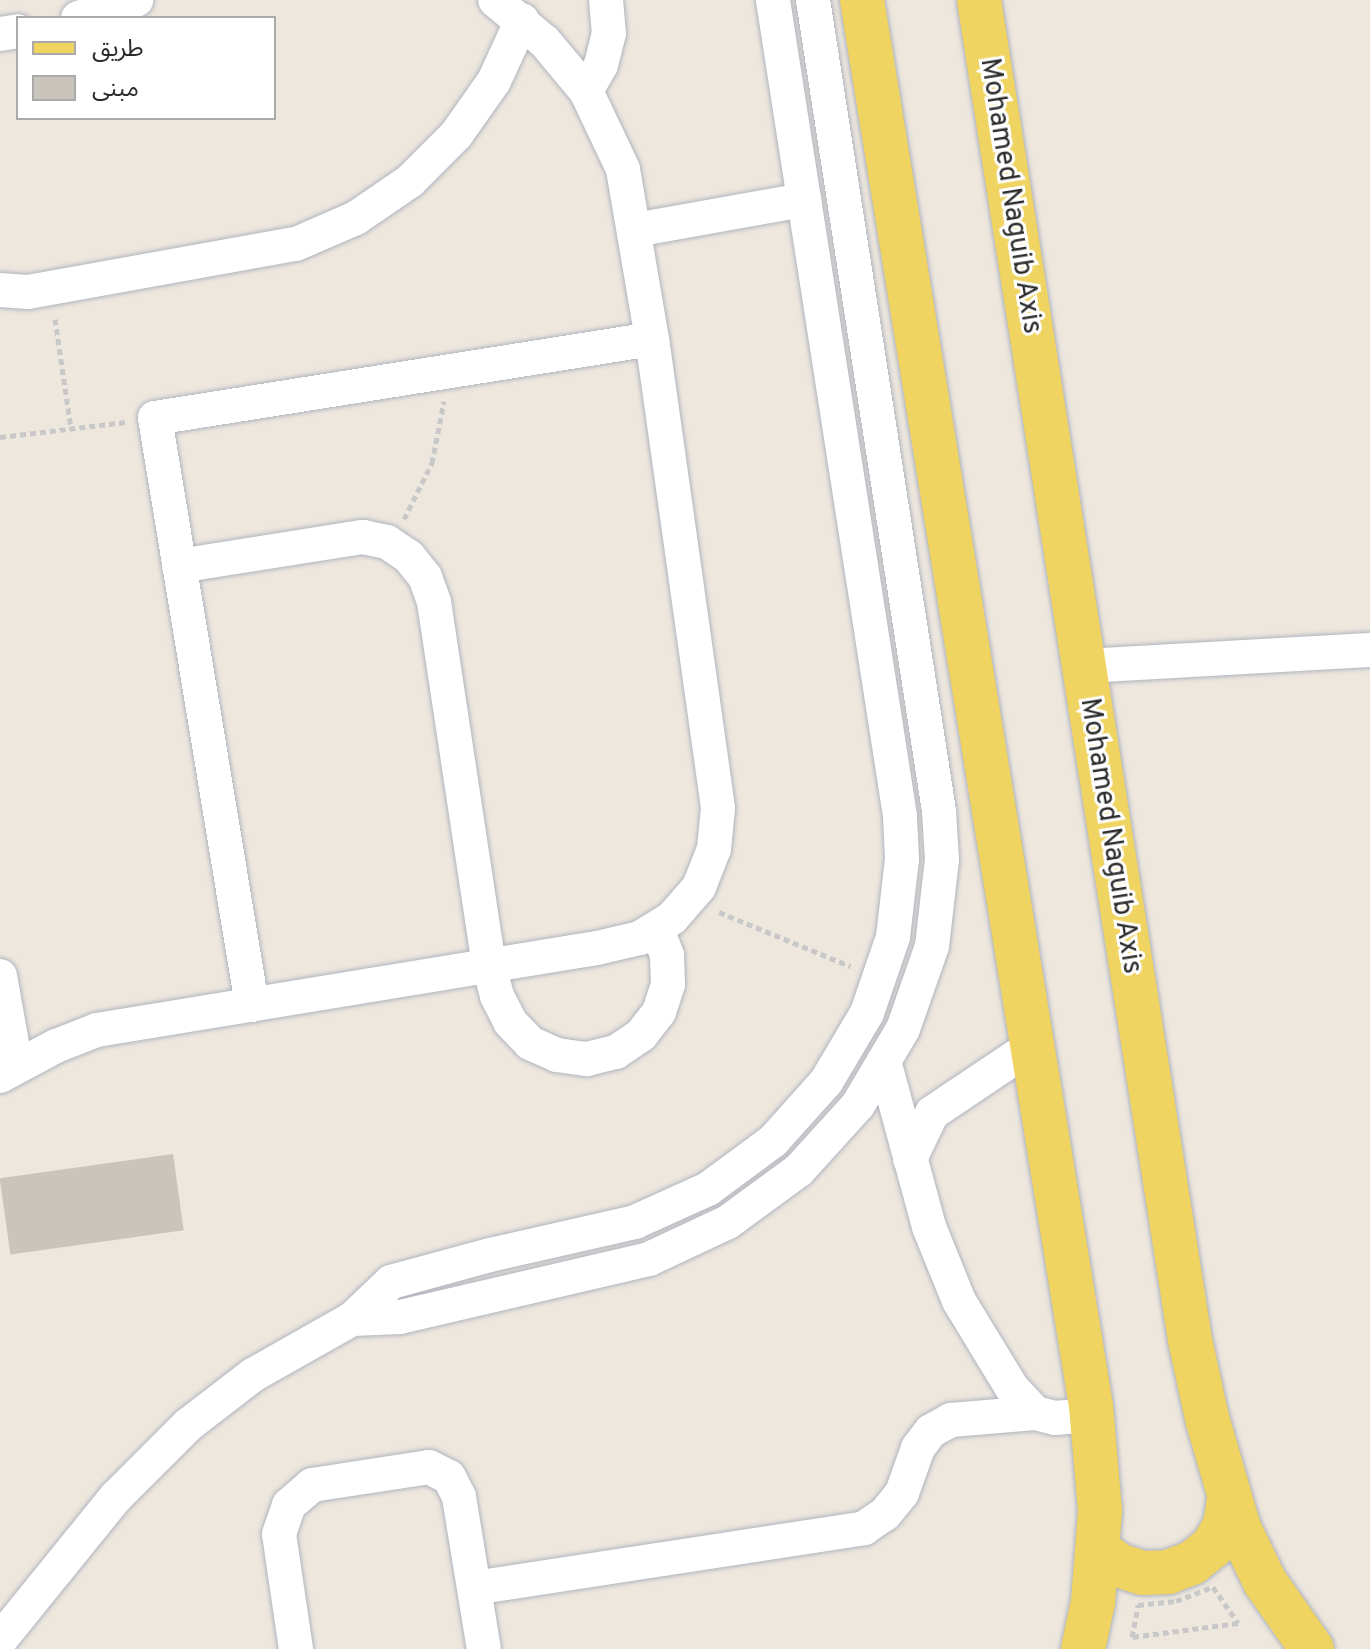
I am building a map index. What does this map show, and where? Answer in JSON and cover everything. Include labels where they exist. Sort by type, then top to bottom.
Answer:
[{"type":"main road","points":[[862,0],[1092,1415],[1100,1511],[1098,1549],[1083,1649]]},
{"type":"main road","name":"Mohamed Naguib Axis","points":[[979,0],[1190,1340],[1229,1499],[1265,1582],[1312,1649]]},
{"type":"main road","points":[[1098,1549],[1118,1565],[1143,1573],[1168,1572],[1192,1563],[1212,1547],[1225,1525],[1229,1499]]},
{"type":"street","points":[[84,16],[136,0]]},
{"type":"street","points":[[0,976],[8,1071],[97,1030],[597,948],[640,938],[657,929],[699,887],[714,849],[718,808],[652,339],[623,169],[586,91],[522,20],[495,0]]},
{"type":"street","points":[[586,91],[601,65],[609,34],[606,0]]},
{"type":"street","points":[[3,1619],[116,1497],[188,1425],[253,1375],[352,1319],[391,1282],[490,1255],[635,1222],[708,1189],[773,1141],[826,1082],[867,1013],[893,937],[902,859],[900,816],[773,0]]},
{"type":"street","points":[[352,1319],[400,1317],[649,1259],[728,1222],[799,1170],[858,1105],[903,1029],[932,946],[942,860],[939,811],[813,0]]},
{"type":"street","points":[[0,290],[28,292],[296,244],[356,218],[410,181],[456,135],[494,81],[522,20]]},
{"type":"street","points":[[635,230],[804,200]]},
{"type":"street","points":[[252,1005],[155,418],[652,339]]},
{"type":"street","points":[[179,566],[363,537],[387,542],[425,577],[434,602],[489,966],[497,996],[510,1022],[530,1043],[557,1055],[587,1059],[616,1052],[641,1035],[659,1012],[668,984],[667,955],[657,929]]},
{"type":"street","points":[[1084,666],[1370,650]]},
{"type":"street","points":[[910,1159],[932,1113],[1032,1046]]},
{"type":"street","points":[[884,1061],[929,1227],[959,1301],[1012,1388],[1035,1413]]},
{"type":"street","points":[[474,1588],[864,1528],[885,1514],[902,1493],[918,1448],[931,1431],[951,1420],[1035,1413],[1055,1418],[1092,1415]]},
{"type":"street","points":[[296,1649],[279,1534],[289,1505],[312,1485],[429,1467],[449,1477],[459,1497],[484,1649]]},
{"type":"path","points":[[50,288],[71,429]]},
{"type":"path","points":[[387,542],[414,505],[432,463],[443,418],[445,372]]},
{"type":"path","points":[[0,437],[155,418]]},
{"type":"path","points":[[688,899],[879,978]]},
{"type":"path","points":[[1213,1587],[1238,1623],[1132,1637],[1138,1605],[1176,1601],[1213,1587]]},
{"type":"building","points":[[173,1154],[184,1230],[10,1255],[0,1178]]}]
